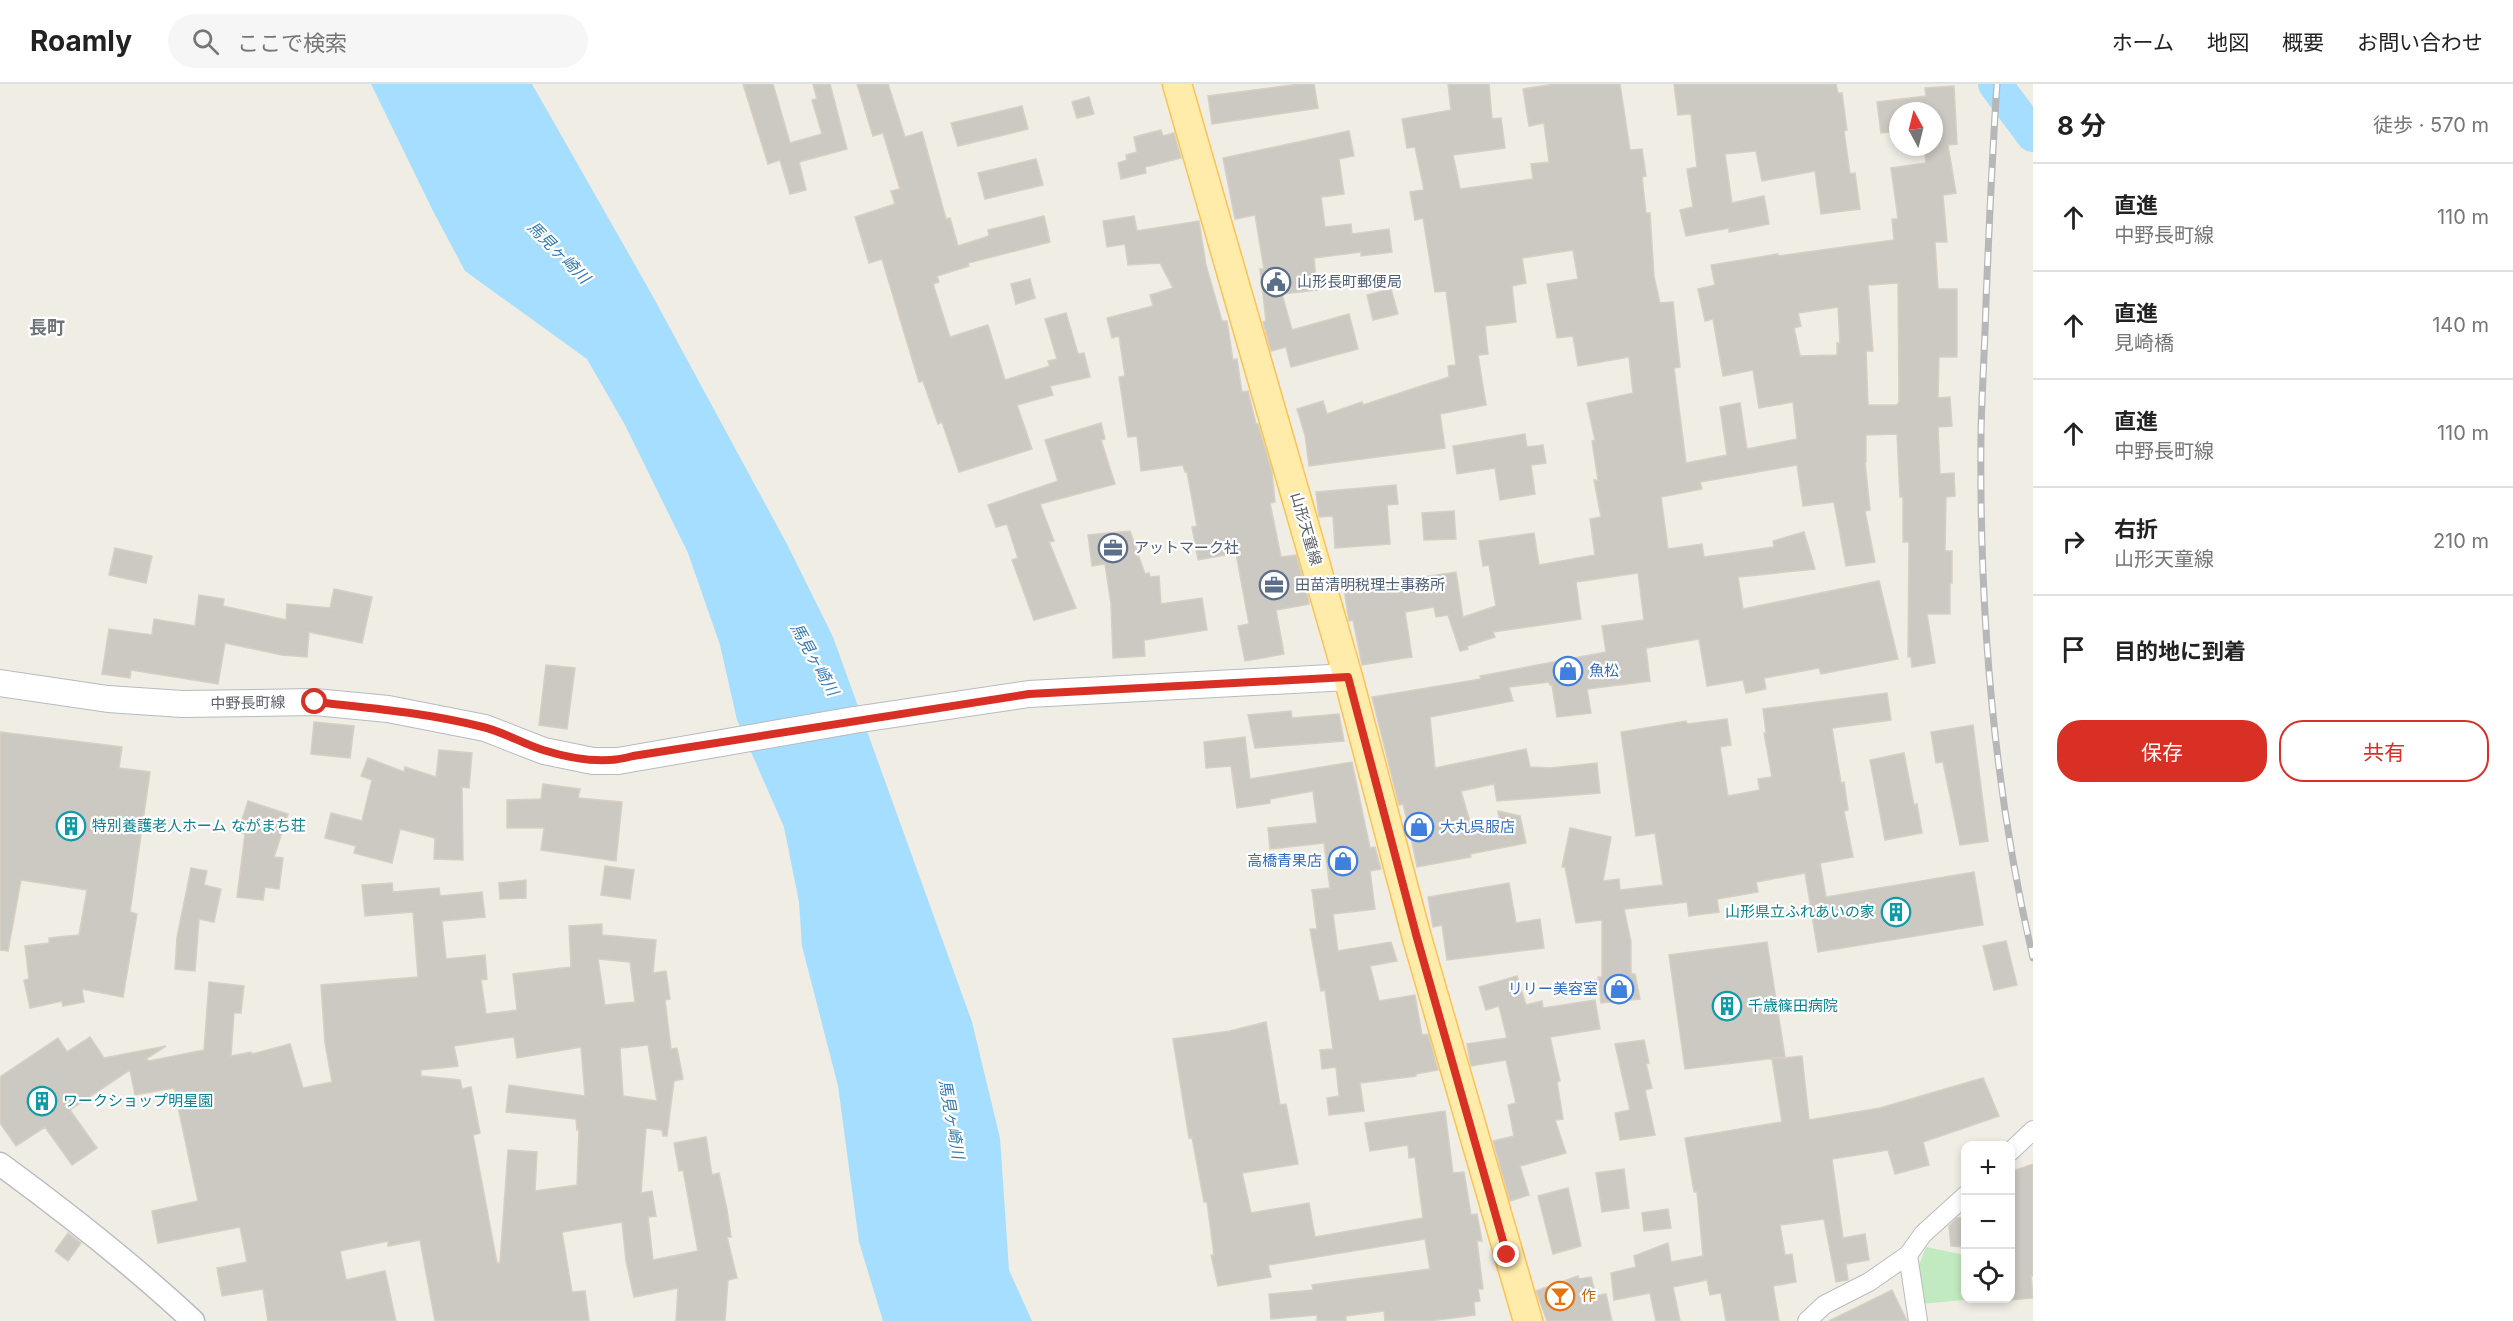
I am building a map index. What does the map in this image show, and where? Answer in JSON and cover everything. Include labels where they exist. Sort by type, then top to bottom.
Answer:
[{"type":"main road","name":"山形天童線","points":[[1177,84],[1348,677],[1420,949],[1528,1321]]},
{"type":"main road","name":"中野長町線","points":[[0,683],[108,699],[182,704],[315,702],[388,709],[485,728],[544,751],[593,761],[618,761],[633,756],[1029,694],[1348,677]]},
{"type":"street","points":[[2015,1147],[2033,1130]]},
{"type":"street","points":[[0,1164],[90,1232],[193,1321]]},
{"type":"street","points":[[1807,1321],[1824,1305],[1869,1282],[1908,1255],[1923,1234],[1961,1199]]},
{"type":"street","points":[[1908,1255],[1918,1321]]},
{"type":"green space","points":[[1926,1247],[1961,1254],[1961,1300],[1922,1304],[1918,1268]]},
{"type":"water","name":"馬見ヶ崎川","points":[[371,84],[532,84],[651,293],[788,546],[833,637],[972,1022],[1000,1138],[1009,1270],[1032,1321],[883,1321],[859,1242],[838,1086],[802,946],[799,902],[784,827],[737,720],[720,645],[688,553],[625,425],[587,359],[465,271]]},
{"type":"building","points":[[743,84],[773,84],[790,143],[822,134],[812,100],[817,99],[813,84],[830,84],[847,149],[799,162],[806,190],[790,194],[780,160],[768,164]]},
{"type":"building","points":[[857,84],[888,84],[905,137],[922,132],[946,219],[950,218],[958,246],[989,236],[988,230],[1044,216],[1050,242],[968,263],[969,266],[937,276],[939,282],[933,284],[950,337],[988,325],[1005,380],[1050,366],[1048,361],[1057,359],[1045,319],[1066,313],[1078,354],[1084,353],[1090,377],[1050,386],[1053,395],[1017,405],[1032,449],[959,472],[942,422],[938,424],[923,381],[919,382],[882,259],[869,263],[855,217],[895,204],[891,191],[900,189],[883,133],[873,136]]},
{"type":"building","points":[[1314,84],[1318,108],[1212,124],[1208,96]]},
{"type":"building","points":[[1448,84],[1489,84],[1492,119],[1501,118],[1505,148],[1453,155],[1460,189],[1533,179],[1531,164],[1549,162],[1544,123],[1529,126],[1523,89],[1555,84],[1620,84],[1630,150],[1642,149],[1646,176],[1642,177],[1646,213],[1650,213],[1654,277],[1660,303],[1673,302],[1680,367],[1674,368],[1686,463],[1727,455],[1720,407],[1740,403],[1747,449],[1797,439],[1793,402],[1759,408],[1753,370],[1723,376],[1713,319],[1705,321],[1698,289],[1715,285],[1711,265],[1778,254],[1778,256],[1894,240],[1892,219],[1898,219],[1891,168],[1926,163],[1925,156],[1943,156],[1943,102],[1889,102],[1889,132],[1881,133],[1877,102],[1926,96],[1925,88],[1954,86],[1957,144],[1948,145],[1956,193],[1943,195],[1947,242],[1935,242],[1938,289],[1957,289],[1957,357],[1939,357],[1938,398],[1950,397],[1952,426],[1938,427],[1940,474],[1954,473],[1955,496],[1946,497],[1945,551],[1952,551],[1950,614],[1927,614],[1935,663],[1912,667],[1911,657],[1908,657],[1909,542],[1903,542],[1903,497],[1900,497],[1897,434],[1866,435],[1865,462],[1870,510],[1865,511],[1875,562],[1846,566],[1834,502],[1803,506],[1797,465],[1700,482],[1702,489],[1661,497],[1668,549],[1702,544],[1704,557],[1774,547],[1773,541],[1804,532],[1815,569],[1738,577],[1743,609],[1879,581],[1898,659],[1821,674],[1819,668],[1764,678],[1766,689],[1746,693],[1743,680],[1707,686],[1699,639],[1646,648],[1650,681],[1587,689],[1591,713],[1557,717],[1552,685],[1549,682],[1509,687],[1513,701],[1430,717],[1435,768],[1526,749],[1530,767],[1550,768],[1597,763],[1600,793],[1497,801],[1494,784],[1461,791],[1472,829],[1500,824],[1498,811],[1520,816],[1526,843],[1470,854],[1471,857],[1417,867],[1403,804],[1399,805],[1372,697],[1481,679],[1480,676],[1606,652],[1602,626],[1644,620],[1638,573],[1576,582],[1581,619],[1493,632],[1495,637],[1467,646],[1468,649],[1460,651],[1448,615],[1436,617],[1434,607],[1405,612],[1412,657],[1362,665],[1353,620],[1349,621],[1344,589],[1456,572],[1463,617],[1496,606],[1489,565],[1483,566],[1479,541],[1534,533],[1539,565],[1595,555],[1590,519],[1601,517],[1594,480],[1598,480],[1592,441],[1595,440],[1587,403],[1633,393],[1629,357],[1578,366],[1573,336],[1557,338],[1547,284],[1578,279],[1573,250],[1522,258],[1526,283],[1512,286],[1516,322],[1485,326],[1488,354],[1478,355],[1486,405],[1440,414],[1445,448],[1309,466],[1305,435],[1297,409],[1323,401],[1327,414],[1362,402],[1363,405],[1449,377],[1448,366],[1456,365],[1446,291],[1435,292],[1423,218],[1415,220],[1410,192],[1424,190],[1415,147],[1407,148],[1402,119],[1451,110]],"holes":[[[1898,283],[1899,402],[1897,405],[1868,405],[1866,351],[1873,351],[1868,285]],[[1838,307],[1840,343],[1837,343],[1837,355],[1800,356],[1794,328],[1801,326],[1798,313]]]},
{"type":"building","points":[[1674,84],[1836,84],[1838,93],[1842,93],[1850,174],[1855,173],[1860,209],[1821,214],[1815,171],[1762,181],[1756,151],[1725,154],[1732,203],[1764,196],[1769,224],[1729,232],[1729,228],[1686,236],[1680,210],[1693,207],[1687,169],[1697,167],[1691,114],[1678,115]]},
{"type":"building","points":[[1089,97],[1094,114],[1077,118],[1072,102]]},
{"type":"building","points":[[1022,106],[1028,129],[958,146],[951,123]]},
{"type":"building","points":[[1161,130],[1163,136],[1174,133],[1181,158],[1145,167],[1146,173],[1121,179],[1118,163],[1127,160],[1126,155],[1137,152],[1134,137]]},
{"type":"building","points":[[1349,131],[1354,156],[1339,159],[1344,194],[1321,197],[1325,227],[1351,224],[1352,234],[1389,229],[1392,252],[1361,256],[1361,252],[1314,258],[1317,290],[1282,294],[1292,330],[1349,314],[1358,349],[1291,367],[1286,347],[1271,351],[1263,322],[1266,321],[1260,269],[1264,269],[1255,215],[1235,219],[1223,158]]},
{"type":"building","points":[[1036,159],[1043,185],[985,199],[978,173]]},
{"type":"building","points":[[1134,216],[1137,231],[1199,221],[1206,265],[1222,321],[1227,321],[1233,360],[1237,359],[1242,392],[1248,391],[1272,472],[1275,502],[1270,503],[1281,557],[1296,555],[1309,601],[1309,604],[1276,610],[1284,654],[1245,661],[1238,626],[1249,624],[1236,553],[1198,560],[1192,527],[1197,526],[1187,472],[1183,465],[1141,471],[1137,436],[1128,437],[1119,377],[1125,376],[1119,336],[1112,338],[1107,318],[1153,306],[1150,295],[1173,288],[1160,263],[1128,265],[1125,244],[1107,247],[1103,221]]},
{"type":"building","points":[[1030,279],[1035,298],[1016,304],[1011,284]]},
{"type":"building","points":[[1391,289],[1398,314],[1373,320],[1367,295]]},
{"type":"building","points":[[1101,423],[1105,439],[1101,440],[1115,484],[1040,504],[1054,541],[1049,542],[1076,608],[1034,620],[1012,560],[1018,558],[1007,524],[996,527],[988,505],[1058,481],[1045,440]]},
{"type":"building","points":[[1525,434],[1527,447],[1543,445],[1546,463],[1531,465],[1535,494],[1500,500],[1495,468],[1457,474],[1453,446]]},
{"type":"building","points":[[1396,485],[1398,504],[1387,505],[1390,544],[1335,548],[1333,516],[1319,517],[1316,492]]},
{"type":"building","points":[[1454,511],[1456,539],[1424,540],[1422,513]]},
{"type":"building","points":[[1130,531],[1145,574],[1149,573],[1150,577],[1159,576],[1161,604],[1202,598],[1207,630],[1144,640],[1145,656],[1113,658],[1111,604],[1105,564],[1092,566],[1088,535]]},
{"type":"building","points":[[115,548],[152,556],[146,583],[109,575]]},
{"type":"building","points":[[334,589],[372,597],[362,643],[309,632],[307,657],[282,655],[225,643],[218,684],[131,670],[130,678],[102,674],[109,629],[152,635],[154,619],[195,626],[199,595],[224,599],[223,606],[286,620],[287,604],[330,608]]},
{"type":"building","points":[[546,665],[575,668],[567,729],[539,725]]},
{"type":"building","points":[[1887,693],[1891,720],[1832,728],[1841,783],[1844,782],[1848,810],[1844,811],[1853,857],[1820,863],[1826,897],[1974,872],[1983,925],[1818,952],[1805,873],[1756,882],[1758,892],[1717,899],[1719,912],[1689,916],[1687,902],[1624,909],[1631,942],[1631,974],[1635,974],[1640,999],[1601,1003],[1598,977],[1602,977],[1602,920],[1576,923],[1565,867],[1562,867],[1570,828],[1611,837],[1603,881],[1619,879],[1620,890],[1663,885],[1655,833],[1636,836],[1621,732],[1686,721],[1687,724],[1727,719],[1731,745],[1720,747],[1728,796],[1760,790],[1758,779],[1772,777],[1764,733],[1766,733],[1763,709]]},
{"type":"building","points":[[1291,711],[1292,718],[1339,714],[1344,741],[1255,748],[1248,715]]},
{"type":"building","points":[[314,722],[354,726],[350,758],[311,754]]},
{"type":"building","points":[[1973,725],[1988,841],[1960,845],[1943,762],[1936,763],[1931,732]]},
{"type":"building","name":"特別養護老人ホーム ながまち荘","points":[[0,732],[122,747],[119,768],[150,772],[130,912],[137,914],[123,997],[82,989],[84,1002],[63,1006],[62,1001],[30,1008],[24,980],[29,979],[25,946],[49,943],[49,938],[79,935],[87,890],[21,880],[8,951],[0,950]]},
{"type":"building","points":[[1245,737],[1250,779],[1352,762],[1370,848],[1375,847],[1381,869],[1370,871],[1375,909],[1333,914],[1338,951],[1391,942],[1397,961],[1370,966],[1379,1001],[1415,995],[1422,1035],[1428,1034],[1438,1070],[1416,1074],[1416,1076],[1360,1083],[1364,1111],[1329,1115],[1327,1098],[1339,1096],[1336,1067],[1322,1069],[1320,1050],[1333,1049],[1325,990],[1321,991],[1310,929],[1317,929],[1312,890],[1330,888],[1324,843],[1270,849],[1268,828],[1317,823],[1313,791],[1270,799],[1270,803],[1237,808],[1231,766],[1206,768],[1204,742]]},
{"type":"building","points":[[439,750],[472,753],[469,788],[462,787],[463,860],[434,859],[435,838],[400,829],[392,863],[354,853],[356,846],[325,838],[331,813],[362,821],[372,780],[361,776],[368,758],[404,772],[405,767],[436,777]]},
{"type":"building","points":[[1904,753],[1922,833],[1885,840],[1870,760]]},
{"type":"building","points":[[543,784],[580,789],[578,798],[622,802],[616,861],[541,850],[544,828],[507,828],[507,800],[541,799]]},
{"type":"building","points":[[248,801],[288,814],[274,857],[283,858],[279,889],[265,887],[263,900],[237,897],[245,834],[238,832]]},
{"type":"building","points":[[605,866],[634,870],[630,899],[601,895]]},
{"type":"building","points":[[191,868],[207,871],[204,885],[221,889],[214,922],[199,919],[195,971],[175,969],[177,937]]},
{"type":"building","points":[[526,880],[526,898],[500,899],[499,883]]},
{"type":"building","points":[[392,883],[393,892],[439,888],[440,896],[482,892],[485,917],[442,921],[446,959],[485,955],[487,979],[481,980],[486,1014],[517,1010],[513,974],[571,967],[569,926],[602,924],[602,935],[656,940],[653,973],[666,971],[670,999],[665,1000],[671,1049],[677,1048],[683,1079],[674,1081],[667,1136],[663,1136],[662,1130],[646,1128],[641,1193],[652,1191],[656,1216],[648,1217],[653,1260],[698,1251],[683,1170],[679,1171],[674,1143],[706,1137],[712,1175],[719,1173],[731,1237],[727,1237],[737,1278],[728,1280],[725,1321],[676,1321],[678,1288],[634,1297],[626,1261],[622,1222],[562,1232],[572,1292],[585,1291],[589,1321],[435,1321],[420,1240],[388,1246],[388,1241],[340,1251],[346,1280],[385,1271],[396,1321],[268,1321],[263,1289],[222,1296],[217,1268],[247,1262],[240,1227],[158,1243],[152,1211],[198,1201],[174,1088],[135,1095],[130,1070],[70,1110],[97,1148],[72,1165],[45,1127],[16,1146],[0,1123],[0,1077],[58,1038],[67,1052],[90,1037],[104,1058],[166,1046],[146,1059],[149,1061],[204,1050],[209,982],[244,986],[241,1013],[234,1013],[231,1056],[251,1052],[252,1054],[290,1044],[303,1088],[332,1082],[325,1043],[321,985],[418,977],[413,912],[365,916],[362,885]],"holes":[[[598,959],[630,962],[635,1002],[605,1005]],[[514,1037],[517,1058],[581,1047],[585,1096],[509,1085],[506,1112],[576,1119],[577,1130],[579,1130],[577,1185],[535,1191],[537,1152],[508,1150],[500,1263],[497,1263],[473,1135],[480,1133],[471,1087],[462,1089],[460,1080],[421,1076],[421,1070],[458,1066],[454,1046]],[[648,1045],[657,1101],[623,1096],[620,1048]]]},
{"type":"building","points":[[1509,883],[1516,923],[1540,919],[1544,948],[1447,960],[1442,925],[1433,927],[1428,897]]},
{"type":"building","points":[[2006,941],[2017,985],[1994,990],[1983,946]]},
{"type":"building","points":[[1767,942],[1785,1057],[1685,1069],[1669,955]]},
{"type":"building","points":[[1517,976],[1526,1005],[1542,1001],[1543,1008],[1595,1000],[1600,1029],[1550,1037],[1560,1081],[1557,1082],[1563,1119],[1555,1120],[1566,1153],[1520,1166],[1529,1195],[1510,1201],[1493,1141],[1514,1136],[1508,1105],[1516,1103],[1506,1060],[1471,1066],[1467,1044],[1507,1038],[1499,1006],[1486,1010],[1479,987]]},
{"type":"building","points":[[1266,1022],[1280,1105],[1286,1104],[1298,1164],[1242,1173],[1251,1213],[1309,1203],[1315,1237],[1423,1218],[1415,1157],[1409,1158],[1408,1145],[1370,1151],[1365,1123],[1445,1111],[1453,1173],[1464,1172],[1471,1215],[1477,1214],[1482,1241],[1477,1241],[1483,1289],[1478,1289],[1480,1301],[1474,1302],[1475,1315],[1429,1321],[1385,1321],[1384,1311],[1346,1316],[1346,1321],[1317,1321],[1317,1315],[1271,1319],[1269,1294],[1313,1290],[1312,1285],[1430,1269],[1425,1239],[1268,1265],[1271,1277],[1218,1286],[1211,1255],[1214,1255],[1207,1202],[1204,1202],[1192,1137],[1189,1138],[1173,1039],[1230,1031]]},
{"type":"building","points":[[1644,1040],[1649,1063],[1646,1064],[1652,1088],[1645,1090],[1655,1135],[1620,1140],[1615,1113],[1630,1110],[1615,1044]]},
{"type":"building","points":[[1802,1056],[1809,1120],[1880,1108],[1983,1078],[1999,1116],[1923,1142],[1929,1165],[1895,1174],[1888,1150],[1832,1159],[1843,1238],[1865,1234],[1869,1260],[1846,1264],[1848,1280],[1836,1282],[1824,1219],[1780,1225],[1785,1255],[1792,1254],[1796,1282],[1773,1286],[1779,1321],[1726,1321],[1721,1293],[1710,1295],[1707,1280],[1673,1287],[1680,1321],[1656,1321],[1650,1293],[1614,1300],[1611,1273],[1636,1267],[1634,1256],[1668,1243],[1671,1262],[1703,1256],[1697,1192],[1694,1192],[1685,1138],[1782,1122],[1772,1059]]},
{"type":"building","points":[[2033,1164],[2033,1276],[2031,1276],[2033,1298],[2015,1300],[2015,1195],[2015,1170]]},
{"type":"building","points":[[1624,1169],[1629,1208],[1602,1212],[1596,1173]]},
{"type":"building","points":[[1568,1188],[1581,1246],[1553,1254],[1538,1196]]},
{"type":"building","points":[[1668,1209],[1671,1228],[1644,1231],[1642,1213]]},
{"type":"building","points":[[1957,1218],[1961,1218],[1961,1247],[1951,1246],[1949,1226]]},
{"type":"building","points":[[68,1233],[81,1243],[68,1261],[55,1251]]},
{"type":"building","points":[[1578,1276],[1579,1279],[1591,1277],[1596,1296],[1606,1294],[1612,1321],[1547,1321],[1536,1291]]},
{"type":"building","points":[[1892,1290],[1907,1321],[1829,1321]]},
{"type":"waterway","points":[[1995,84],[2033,135]]},
{"type":"railway","points":[[1997,84],[1981,416],[1983,564],[1986,631],[1998,763],[2019,894],[2033,958]]},
{"type":"place","name":"山形長町郵便局","points":[[1276,282]]},
{"type":"place","name":"アットマーク社","points":[[1113,548]]},
{"type":"place","name":"田苗清明税理士事務所","points":[[1274,585]]},
{"type":"place","name":"魚松","points":[[1568,671]]},
{"type":"place","name":"特別養護老人ホーム ながまち荘","points":[[71,826]]},
{"type":"place","name":"大丸呉服店","points":[[1419,827]]},
{"type":"place","name":"高橋青果店","points":[[1343,861]]},
{"type":"place","name":"山形県立ふれあいの家","points":[[1896,912]]},
{"type":"place","name":"リリー美容室","points":[[1619,989]]},
{"type":"place","name":"千歳篠田病院","points":[[1727,1006]]},
{"type":"place","name":"ワークショップ明星園","points":[[42,1101]]},
{"type":"place","name":"作","points":[[1560,1296]]},
{"type":"district","name":"長町","points":[[47,328]]},
{"type":"route","points":[[315,702],[388,709],[485,728],[544,751],[593,761],[618,761],[633,756],[1029,694],[1348,677],[1417,938],[1507,1255]]}]
